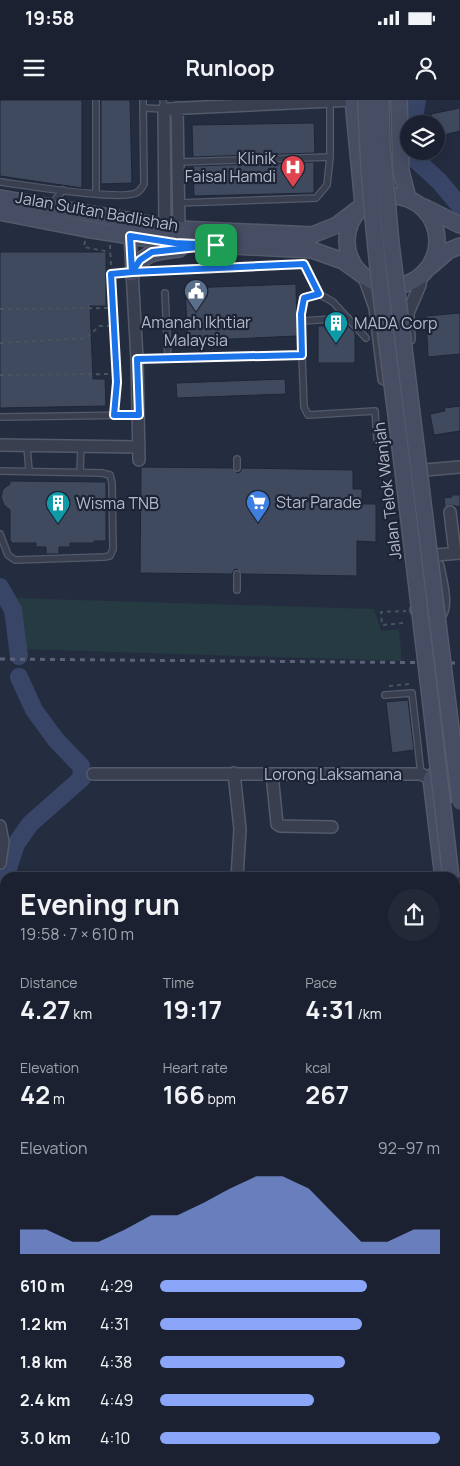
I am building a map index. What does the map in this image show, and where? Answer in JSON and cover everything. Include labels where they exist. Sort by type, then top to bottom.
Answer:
[{"type":"main road","points":[[353,100],[360,207]]},
{"type":"main road","name":"Jalan Telok Wanjah","points":[[366,100],[367,146],[386,340],[450,872]]},
{"type":"main road","points":[[381,100],[382,146],[390,242],[460,802]]},
{"type":"main road","points":[[398,100],[401,171],[414,202],[430,216],[436,228],[436,249],[425,272]]},
{"type":"main road","points":[[460,225],[414,202],[392,195],[376,198],[360,207],[348,227],[347,248],[354,266],[363,276],[378,284],[393,286],[408,284],[425,272],[448,251],[460,246]]},
{"type":"main road","name":"Jalan Sultan Badlishah","points":[[0,198],[172,228],[312,235],[337,225],[360,207]]},
{"type":"main road","name":"Jalan Sultan Badlishah","points":[[0,212],[175,243],[312,250],[343,261],[363,276]]},
{"type":"main road","points":[[132,272],[140,260],[152,252],[216,245]]},
{"type":"main road","points":[[441,872],[426,777],[445,769],[454,769],[460,772]]},
{"type":"street","points":[[172,228],[163,104],[177,108],[353,100]]},
{"type":"street","points":[[172,228],[178,203],[177,108]]},
{"type":"street","points":[[130,236],[137,359],[139,460]]},
{"type":"street","points":[[363,276],[375,308],[408,569],[416,611],[425,618],[431,619],[436,618],[443,610],[444,603],[410,356],[408,314],[425,272]]},
{"type":"street","points":[[0,445],[139,446]]},
{"type":"street","points":[[425,470],[460,467]]},
{"type":"street","points":[[436,555],[457,553],[450,512]]},
{"type":"street","points":[[234,773],[240,829],[237,872]]},
{"type":"street","name":"Lorong Laksamana","points":[[93,774],[234,773],[426,777]]},
{"type":"street","points":[[272,774],[277,824],[280,826],[332,827]]},
{"type":"street","points":[[0,826],[3,842],[0,863]]},
{"type":"lane","points":[[96,100],[96,194]]},
{"type":"lane","points":[[0,182],[96,194],[135,194],[144,184],[143,100]]},
{"type":"lane","points":[[178,203],[316,198],[327,186],[330,157],[330,101]]},
{"type":"lane","points":[[144,108],[163,104]]},
{"type":"lane","points":[[178,162],[330,157]]},
{"type":"lane","points":[[49,206],[57,200],[63,190]]},
{"type":"lane","points":[[165,293],[168,359]]},
{"type":"lane","points":[[366,338],[333,302],[319,294],[304,298],[302,355],[304,407],[308,415],[375,410],[377,440]]},
{"type":"lane","points":[[302,321],[348,318]]},
{"type":"lane","points":[[137,359],[302,355]]},
{"type":"lane","points":[[0,417],[139,415]]},
{"type":"lane","points":[[27,446],[29,472]]},
{"type":"lane","points":[[80,472],[81,446]]},
{"type":"lane","points":[[237,459],[237,468]]},
{"type":"lane","points":[[0,471],[80,472],[110,475],[112,483],[113,549],[110,556],[15,560],[8,555],[0,534]]},
{"type":"lane","points":[[237,574],[237,590]]},
{"type":"lane","points":[[385,694],[412,693],[426,777]]},
{"type":"path","points":[[86,235],[84,247],[110,252]]},
{"type":"path","points":[[109,240],[117,374],[114,415]]},
{"type":"path","points":[[111,274],[304,264],[319,294]]},
{"type":"path","points":[[0,309],[113,308]]},
{"type":"path","points":[[0,343],[86,338],[99,326],[114,326]]},
{"type":"path","points":[[0,375],[117,374]]},
{"type":"path","points":[[404,623],[382,625],[381,612],[416,611]]},
{"type":"path","points":[[385,686],[410,684]]},
{"type":"shaded area","points":[[14,598],[374,609],[381,631],[399,629],[402,661],[20,649]]},
{"type":"building","points":[[0,100],[82,100],[82,188],[0,176]]},
{"type":"building","points":[[101,100],[130,100],[132,183],[101,184]]},
{"type":"building","points":[[460,108],[460,131],[445,135],[445,115],[431,114]]},
{"type":"building","points":[[314,123],[315,153],[193,157],[192,125]]},
{"type":"building","points":[[314,162],[314,193],[194,196],[193,166]]},
{"type":"building","points":[[0,252],[106,252],[106,306],[90,306],[93,379],[105,379],[106,406],[0,408]]},
{"type":"building","points":[[296,284],[297,336],[188,341],[185,288]]},
{"type":"building","points":[[460,313],[460,354],[428,357],[426,316]]},
{"type":"building","name":"MADA Corp","points":[[318,326],[348,326],[355,333],[355,363],[318,363]]},
{"type":"building","points":[[285,379],[286,394],[177,398],[176,383]]},
{"type":"building","points":[[460,406],[460,431],[434,435],[430,414],[445,411],[444,408]]},
{"type":"building","name":"Star Parade","points":[[141,467],[232,468],[237,473],[242,468],[353,470],[353,489],[362,489],[362,504],[376,504],[376,542],[357,541],[357,576],[242,574],[237,569],[232,574],[140,573]]},
{"type":"building","name":"Wisma TNB","points":[[10,481],[106,482],[106,541],[70,543],[70,547],[59,547],[59,554],[46,554],[46,547],[36,547],[36,543],[12,543],[10,540],[10,510],[4,505],[1,497],[3,489],[10,484]]},
{"type":"building","points":[[452,495],[460,495],[460,507],[450,505],[445,507],[444,498],[452,497]]},
{"type":"building","points":[[408,700],[414,750],[392,753],[386,702]]},
{"type":"waterway","points":[[414,115],[417,100]]},
{"type":"waterway","points":[[416,160],[439,181],[460,206]]},
{"type":"waterway","points":[[0,587],[13,610],[19,656]]},
{"type":"waterway","points":[[7,872],[16,844],[30,824],[82,778],[81,766],[56,740],[34,710],[19,677]]},
{"type":"railway","points":[[0,659],[460,663]]},
{"type":"place","name":"Klinik Faisal Hamdi","points":[[293,188]]},
{"type":"place","name":"Amanah Ikhtiar Malaysia","points":[[196,312]]},
{"type":"place","name":"MADA Corp","points":[[336,344]]},
{"type":"place","name":"Star Parade","points":[[258,523]]},
{"type":"place","name":"Wisma TNB","points":[[58,524]]},
{"type":"route","points":[[216,245],[152,252],[140,260],[132,272],[111,274],[117,382],[114,415],[139,415],[137,359],[302,355],[301,314],[304,298],[319,294],[304,264],[132,272],[130,236],[175,243],[216,245]]}]
